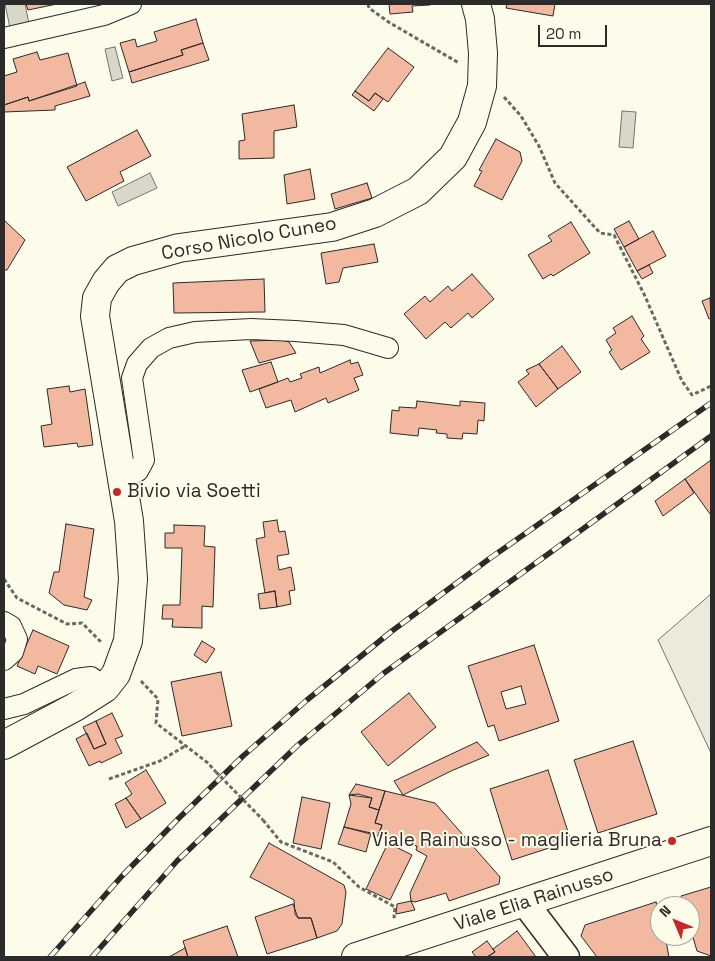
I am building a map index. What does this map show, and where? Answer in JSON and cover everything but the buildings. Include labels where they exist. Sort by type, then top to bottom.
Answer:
[{"type":"main road","name":"Corso Nicolo Cuneo","points":[[4,745],[75,707],[105,688],[116,674],[128,641],[133,579],[123,480],[95,316],[97,298],[117,269],[133,261],[179,248],[332,227],[375,213],[418,191],[453,157],[472,122],[482,80],[480,19],[476,4]]},
{"type":"main road","name":"Viale Elia Rainusso","points":[[356,957],[711,841]]},
{"type":"street","points":[[4,38],[104,15],[131,4]]},
{"type":"street","points":[[123,480],[138,471],[144,460],[132,378],[137,364],[152,348],[169,338],[195,332],[251,329],[295,331],[344,335],[388,348]]},
{"type":"street","points":[[4,622],[11,626],[17,639],[13,652],[4,660]]},
{"type":"street","points":[[4,709],[24,704],[76,679],[90,677],[105,688]]},
{"type":"street","points":[[525,903],[566,957]]},
{"type":"path","points":[[368,4],[369,8],[390,23],[454,60],[500,92],[521,116],[539,146],[555,183],[600,234],[614,235],[644,294],[682,381],[692,395],[711,386]]},
{"type":"path","points":[[109,779],[160,761],[185,746]]},
{"type":"path","points":[[216,772],[263,820],[281,842],[334,862],[359,888],[395,907],[394,917],[403,915]]},
{"type":"shaded area","points":[[5,4],[25,4],[29,24],[10,28]]},
{"type":"shaded area","points":[[115,47],[123,78],[112,81],[105,49]]},
{"type":"shaded area","points":[[622,111],[636,112],[633,148],[619,147]]},
{"type":"shaded area","points":[[150,173],[157,188],[118,206],[112,192]]},
{"type":"shaded area","points":[[711,594],[711,753],[658,640]]},
{"type":"railway","points":[[50,957],[122,876],[178,819],[243,756],[307,700],[392,631],[489,559],[711,403]]},
{"type":"railway","points":[[92,957],[177,861],[298,745],[384,673],[711,436]]},
{"type":"place","name":"Bivio via Soetti","points":[[117,492]]},
{"type":"place","name":"Viale Rainusso - maglieria Bruna","points":[[672,841]]}]
